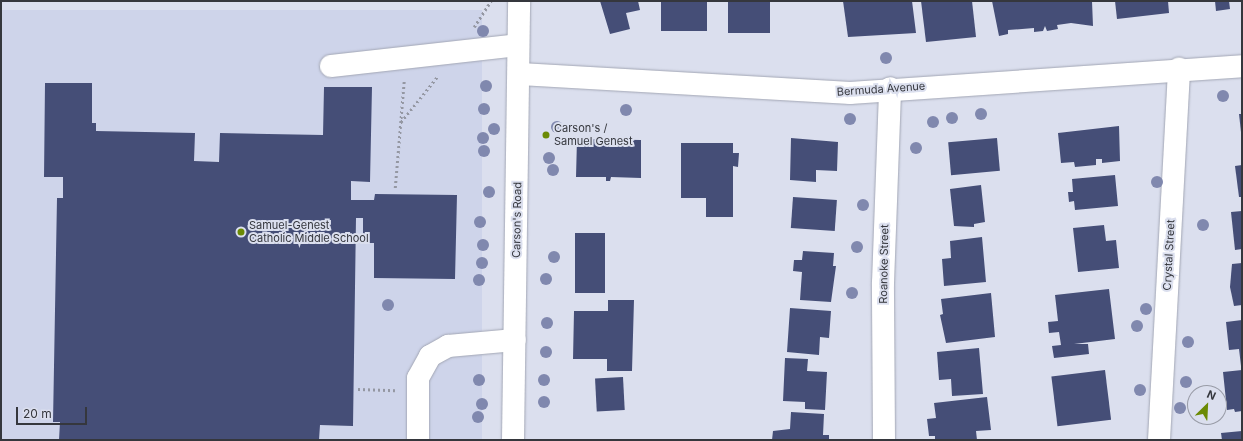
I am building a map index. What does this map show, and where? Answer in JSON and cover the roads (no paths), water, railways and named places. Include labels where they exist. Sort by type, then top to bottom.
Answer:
[{"type":"street","name":"Carson's Road","points":[[513,440],[520,74],[518,45],[519,1]]},
{"type":"street","points":[[331,66],[518,45]]},
{"type":"street","name":"Bermuda Avenue","points":[[520,74],[850,93],[890,88],[1242,66]]},
{"type":"street","name":"Crystal Street","points":[[1159,440],[1179,69]]},
{"type":"street","name":"Roanoke Street","points":[[884,440],[883,283],[890,88]]},
{"type":"street","points":[[418,440],[418,378],[430,356],[448,346],[515,340]]},
{"type":"place","name":"Carson's / Samuel Genest","points":[[546,135]]},
{"type":"place","name":"Samuel-Genest Catholic Middle School","points":[[241,232]]}]
